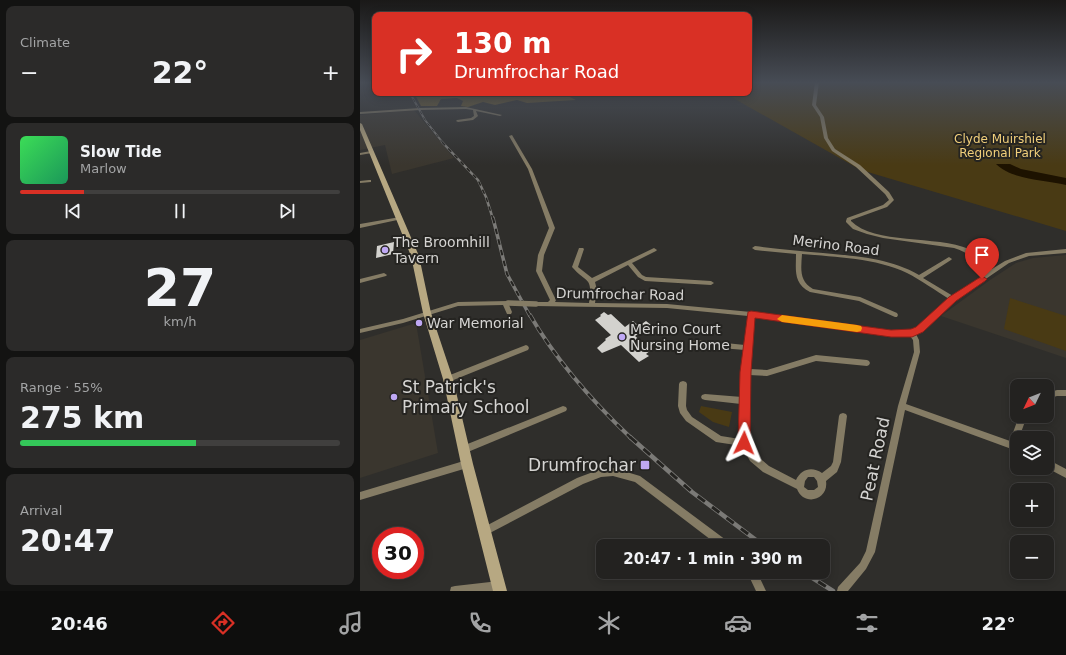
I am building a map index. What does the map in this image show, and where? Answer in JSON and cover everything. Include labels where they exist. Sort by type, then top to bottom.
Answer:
[{"type":"main road","points":[[360,124],[415,256],[428,313],[448,380],[467,464],[500,588]]},
{"type":"street","points":[[360,113],[411,110]]},
{"type":"street","points":[[470,110],[500,115]]},
{"type":"street","points":[[817,110],[822,117],[826,138],[830,145],[840,155],[858,166],[887,192],[892,200],[885,206],[849,219],[848,221],[850,224],[866,231],[888,237],[955,246],[967,250],[992,272]]},
{"type":"street","points":[[458,121],[475,117],[474,111]]},
{"type":"street","points":[[511,136],[530,169],[552,228],[542,254],[539,271],[554,300],[550,304]]},
{"type":"street","points":[[360,154],[371,152]]},
{"type":"street","points":[[360,182],[369,181]]},
{"type":"street","points":[[360,226],[400,218]]},
{"type":"street","name":"Merino Road","points":[[755,248],[859,258],[897,267],[919,278],[952,299]]},
{"type":"street","points":[[581,250],[575,267],[576,270],[592,281],[594,290],[592,305]]},
{"type":"street","points":[[592,281],[654,250]]},
{"type":"street","points":[[912,333],[919,330],[952,299],[1007,262],[1028,254],[1066,251]]},
{"type":"street","points":[[799,252],[800,280],[806,289],[812,292],[860,299],[895,315]]},
{"type":"street","points":[[919,278],[949,259]]},
{"type":"street","points":[[629,263],[640,276],[645,279],[711,283]]},
{"type":"street","points":[[360,281],[384,275]]},
{"type":"street","points":[[506,303],[509,312]]},
{"type":"street","name":"Drumfrochar Road","points":[[360,331],[458,304],[506,303],[667,306],[751,314],[891,334],[912,333]]},
{"type":"street","points":[[751,314],[746,372],[744,443],[753,458],[766,469],[800,486],[806,493],[816,495],[822,489],[821,479],[816,475],[806,473],[802,477],[800,486]]},
{"type":"street","name":"Peat Road","points":[[845,589],[863,566],[870,552],[902,406],[917,352],[916,340],[912,333]]},
{"type":"street","points":[[696,343],[748,348]]},
{"type":"street","points":[[448,380],[526,348]]},
{"type":"street","points":[[746,372],[767,373],[816,358],[867,362]]},
{"type":"street","points":[[684,384],[682,406],[683,411],[689,419],[719,439],[744,443]]},
{"type":"street","points":[[1054,394],[1066,393]]},
{"type":"street","points":[[705,397],[745,401]]},
{"type":"street","points":[[902,406],[1010,444]]},
{"type":"street","points":[[464,450],[563,410]]},
{"type":"street","points":[[821,479],[834,469],[837,462],[843,416]]},
{"type":"street","points":[[360,496],[467,464]]},
{"type":"street","points":[[1054,467],[1066,474]]},
{"type":"street","points":[[484,531],[580,481],[601,473],[613,472],[637,479],[718,539]]},
{"type":"street","points":[[755,579],[761,591]]},
{"type":"street","points":[[455,591],[500,588]]},
{"type":"shaded area","points":[[414,110],[454,158],[392,174],[385,145],[360,150],[360,115]]},
{"type":"shaded area","points":[[996,164],[1010,164],[1021,169],[1066,178],[1066,185],[1029,179],[1011,173]]},
{"type":"shaded area","points":[[1066,255],[1066,358],[941,316],[1016,263],[1033,258]]},
{"type":"shaded area","name":"St Patrick's Primary School","points":[[416,323],[438,453],[360,478],[360,340]]},
{"type":"green space","name":"Clyde Muirshiel Regional Park","points":[[753,110],[1066,110],[1066,231],[861,170]]},
{"type":"green space","points":[[1010,298],[1066,316],[1066,351],[1004,329]]},
{"type":"green space","points":[[701,406],[732,412],[729,427],[713,422],[699,412]]},
{"type":"building","name":"The Broomhill Tavern","points":[[394,242],[393,254],[376,258],[377,246]]},
{"type":"building","name":"Merino Court Nursing Home","points":[[604,312],[608,315],[611,314],[625,327],[633,321],[639,326],[646,321],[651,325],[635,336],[651,350],[646,354],[649,356],[639,362],[621,345],[602,353],[597,348],[611,335],[595,320]]},
{"type":"railway","points":[[419,110],[425,120],[443,143]]},
{"type":"railway","points":[[442,142],[478,180],[486,197],[493,219]]},
{"type":"railway","points":[[493,218],[507,274],[530,316]]},
{"type":"railway","points":[[530,315],[551,348],[576,380],[630,437]]},
{"type":"railway","points":[[630,437],[692,492],[755,539]]},
{"type":"railway","points":[[814,579],[833,591]]},
{"type":"slow traffic","points":[[782,319],[857,328]]},
{"type":"place","name":"The Broomhill Tavern","points":[[385,250]]},
{"type":"place","name":"War Memorial","points":[[419,323]]},
{"type":"place","name":"Merino Court Nursing Home","points":[[622,337]]},
{"type":"place","name":"St Patrick's Primary School","points":[[394,397]]},
{"type":"place","name":"Drumfrochar","points":[[645,465]]},
{"type":"route","points":[[744,443],[746,372],[751,314],[891,334],[912,333],[919,330],[952,299],[982,279]]}]
